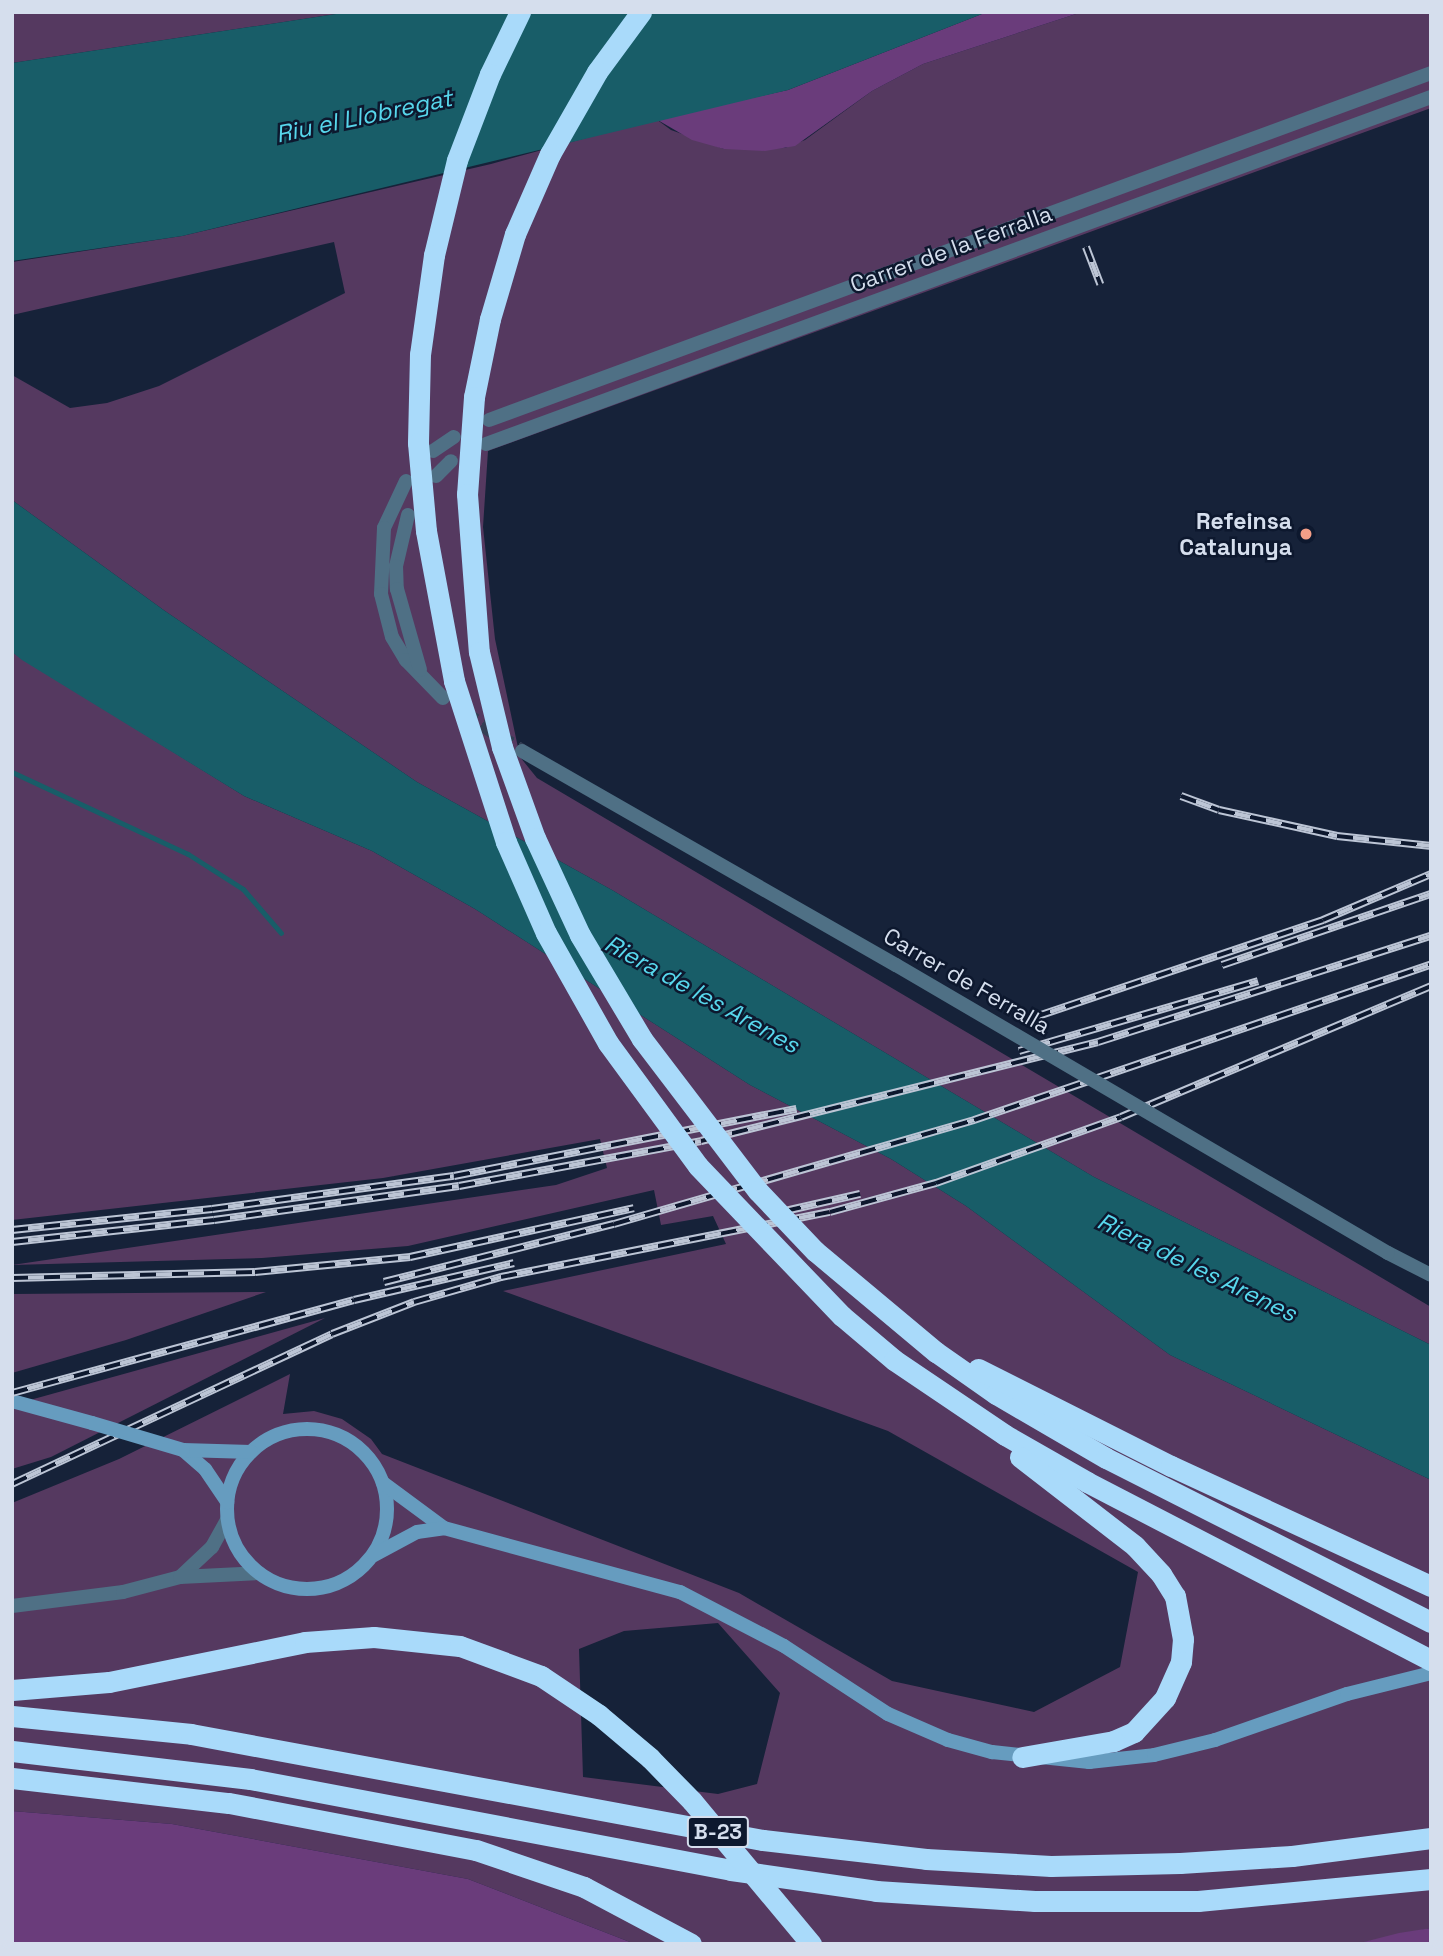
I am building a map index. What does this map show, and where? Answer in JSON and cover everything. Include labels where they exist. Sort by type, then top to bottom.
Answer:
[{"type":"highway","points":[[520,12],[472,117],[444,207],[425,307],[418,397],[421,482],[433,585],[482,777],[546,933],[608,1043],[660,1118],[728,1201],[813,1289],[875,1344],[954,1402],[1135,1546],[1175,1596],[1181,1620],[1181,1662],[1173,1683],[1155,1712],[1133,1732],[1114,1741],[1022,1757]]},
{"type":"highway","points":[[641,12],[597,72],[550,154],[515,234],[490,318],[474,397],[467,494],[472,599],[482,665],[502,747],[535,838],[580,935],[642,1039],[758,1192],[815,1251],[936,1352],[1001,1388],[1431,1586]]},
{"type":"highway","points":[[1001,1388],[1106,1458],[1431,1622]]},
{"type":"highway","points":[[987,1428],[1431,1660]]},
{"type":"highway","points":[[12,1690],[109,1682],[305,1642],[374,1637],[460,1646],[541,1676],[599,1715],[665,1773],[811,1944]]},
{"type":"highway","name":"B-23","points":[[12,1716],[191,1734],[763,1840],[926,1859],[1157,1864],[1292,1856],[1431,1838]]},
{"type":"highway","name":"B-23","points":[[12,1751],[263,1781],[731,1870],[876,1891],[1046,1902],[1198,1901],[1431,1879]]},
{"type":"highway","points":[[12,1778],[229,1804],[476,1850],[584,1887],[691,1944]]},
{"type":"main road","points":[[12,1401],[183,1450],[251,1452]]},
{"type":"main road","points":[[444,1528],[417,1532],[370,1558],[346,1578],[311,1589],[275,1583],[259,1573],[238,1550],[227,1520],[227,1502],[234,1476],[251,1452],[278,1434],[296,1429],[332,1433],[363,1452],[383,1483],[444,1528],[671,1589],[758,1631],[872,1706],[911,1725],[965,1745],[1022,1757],[1089,1762],[1154,1755],[1409,1677],[1431,1673]]},
{"type":"main road","points":[[183,1450],[205,1469],[227,1502]]},
{"type":"main road","points":[[370,1558],[386,1518],[383,1483]]},
{"type":"street","name":"Carrer de la Ferralla","points":[[489,420],[1431,73]]},
{"type":"street","name":"Carrer de la Ferralla","points":[[486,444],[1431,97]]},
{"type":"street","points":[[433,451],[454,437]]},
{"type":"street","points":[[436,476],[451,461]]},
{"type":"street","points":[[406,481],[384,528],[381,594],[392,637],[423,678],[443,698]]},
{"type":"street","points":[[408,515],[396,566],[397,589],[409,643],[423,678]]},
{"type":"street","name":"Carrer de Ferralla","points":[[522,751],[896,965],[1388,1253],[1431,1275]]},
{"type":"street","points":[[180,1577],[212,1547],[227,1520]]},
{"type":"street","points":[[12,1606],[123,1592],[180,1577],[259,1573]]},
{"type":"shaded area","points":[[12,12],[349,12],[12,63]]},
{"type":"shaded area","points":[[987,12],[1082,12],[923,64],[872,91],[795,146],[765,151],[724,149],[692,140],[656,119],[788,90]]},
{"type":"shaded area","points":[[1082,12],[1431,12],[1431,108],[488,451],[483,527],[495,639],[520,757],[537,778],[1431,1307],[1431,1345],[1094,1177],[612,890],[417,782],[165,611],[12,500],[12,375],[70,408],[107,403],[159,386],[345,293],[334,242],[12,315],[12,262],[182,236],[491,164],[656,119],[671,130],[724,149],[785,148],[805,140],[872,91],[923,64]]},
{"type":"shaded area","points":[[12,652],[244,796],[372,851],[475,909],[750,1085],[891,1159],[966,1206],[1170,1355],[1431,1480],[1431,1928],[1356,1944],[635,1944],[468,1879],[172,1824],[12,1811],[12,1503],[119,1459],[290,1374],[283,1414],[314,1411],[342,1419],[371,1439],[382,1454],[739,1593],[892,1681],[1034,1712],[1120,1667],[1138,1572],[888,1431],[503,1291],[726,1244],[713,1216],[661,1225],[654,1190],[408,1246],[262,1258],[12,1265],[556,1185],[607,1168],[600,1139],[383,1178],[12,1220]],"holes":[[[718,1623],[780,1693],[757,1784],[718,1794],[583,1777],[579,1649],[624,1631]]]},
{"type":"shaded area","points":[[266,1292],[126,1340],[12,1373],[12,1294]]},
{"type":"shaded area","points":[[325,1318],[51,1457],[12,1469],[12,1405]]},
{"type":"shaded area","points":[[12,1811],[172,1824],[468,1879],[635,1944],[12,1944]]},
{"type":"shaded area","points":[[1431,1928],[1431,1944],[1356,1944],[1399,1933]]},
{"type":"water","name":"Riu el Llobregat","points":[[349,12],[987,12],[788,90],[182,236],[12,261],[12,63]]},
{"type":"water","name":"Riera de les Arenes","points":[[12,500],[165,611],[417,782],[612,890],[1094,1177],[1431,1345],[1431,1480],[1170,1355],[966,1206],[891,1159],[750,1085],[475,909],[372,851],[244,796],[22,660],[12,652]]},
{"type":"waterway","points":[[12,772],[188,854],[243,889],[281,933]]},
{"type":"tunnel","points":[[464,713],[522,751]]},
{"type":"railway","points":[[1086,247],[1100,284]]},
{"type":"railway","points":[[1181,796],[1219,810],[1337,836],[1431,846]]},
{"type":"railway","points":[[1035,1017],[1323,920],[1431,874]]},
{"type":"railway","points":[[1222,965],[1431,894]]},
{"type":"railway","points":[[12,1242],[214,1220],[459,1186],[701,1141],[1098,1042],[1431,936]]},
{"type":"railway","points":[[384,1282],[614,1224],[974,1120],[1431,964]]},
{"type":"railway","points":[[1019,1051],[1258,981]]},
{"type":"railway","points":[[12,1484],[332,1334],[414,1302],[501,1277],[830,1212],[936,1183],[1121,1117],[1431,986]]},
{"type":"railway","points":[[12,1230],[212,1209],[454,1176],[796,1109]]},
{"type":"railway","points":[[785,1211],[860,1194]]},
{"type":"railway","points":[[12,1278],[255,1272],[410,1257],[634,1208]]},
{"type":"railway","points":[[12,1393],[354,1300],[514,1263]]},
{"type":"place","name":"Refeinsa Catalunya","points":[[1306,534]]}]
